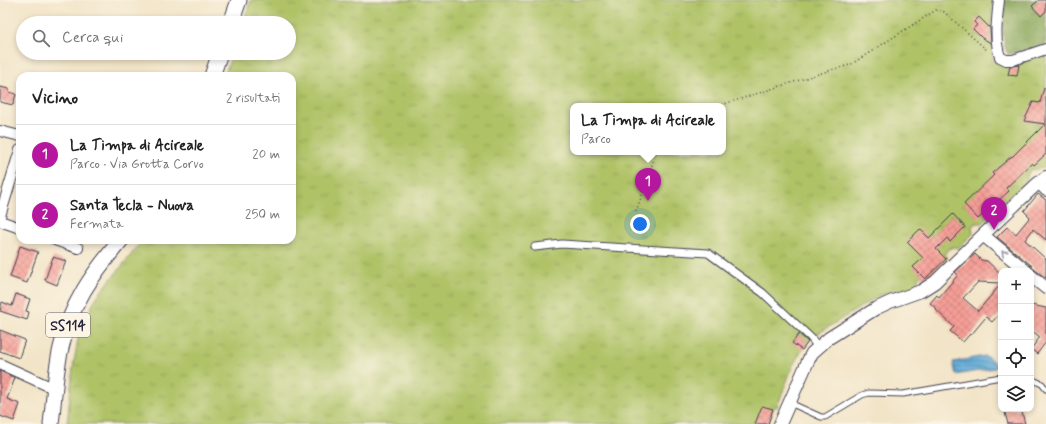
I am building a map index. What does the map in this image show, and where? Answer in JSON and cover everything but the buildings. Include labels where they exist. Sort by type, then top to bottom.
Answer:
[{"type":"main road","points":[[233,16],[239,0]]},
{"type":"main road","points":[[213,72],[218,60]]},
{"type":"main road","name":"SS114","points":[[51,424],[61,349],[66,328],[85,288],[96,271],[118,244]]},
{"type":"street","points":[[999,0],[996,24],[998,51],[1000,57],[1006,60],[1013,60],[1046,49]]},
{"type":"street","points":[[0,131],[16,135]]},
{"type":"street","points":[[0,216],[16,163]]},
{"type":"street","points":[[780,424],[808,361],[812,353],[818,347],[829,338],[875,309],[921,291],[935,282],[983,235],[1043,184]]},
{"type":"street","points":[[0,221],[16,227]]},
{"type":"street","points":[[983,235],[1022,268]]},
{"type":"street","points":[[66,244],[78,248]]},
{"type":"street","points":[[535,247],[562,244],[708,253],[763,292],[811,338],[818,347]]},
{"type":"street","points":[[1034,278],[1046,288]]},
{"type":"street","points":[[0,364],[55,389]]},
{"type":"lane","points":[[789,403],[821,417],[825,417],[862,395],[869,393],[903,394],[998,378]]},
{"type":"lane","points":[[1034,380],[1042,384],[1046,389]]},
{"type":"path","points":[[726,103],[850,65],[936,10],[943,11],[987,51],[994,56],[1000,57]]},
{"type":"path","points":[[636,211],[655,155]]},
{"type":"green space","points":[[251,0],[993,0],[991,29],[993,62],[1019,65],[1046,53],[1046,167],[1031,170],[1027,180],[983,223],[976,223],[972,226],[973,234],[958,248],[952,247],[944,254],[948,259],[927,280],[921,275],[918,278],[919,285],[916,287],[878,296],[811,338],[793,365],[777,407],[774,407],[768,424],[67,424],[73,368],[79,333],[96,298],[140,244],[296,244],[296,72],[226,72],[230,60],[296,60],[296,16],[245,16]]},
{"type":"green space","points":[[1005,0],[1046,0],[1046,45],[1008,54],[1003,35]]},
{"type":"water","points":[[984,356],[996,364],[995,368],[956,375],[953,362]]},
{"type":"place","name":"La Timpa di Acireale","points":[[648,201]]},
{"type":"place","name":"Santa Tecla - Nuova","points":[[994,230]]}]
